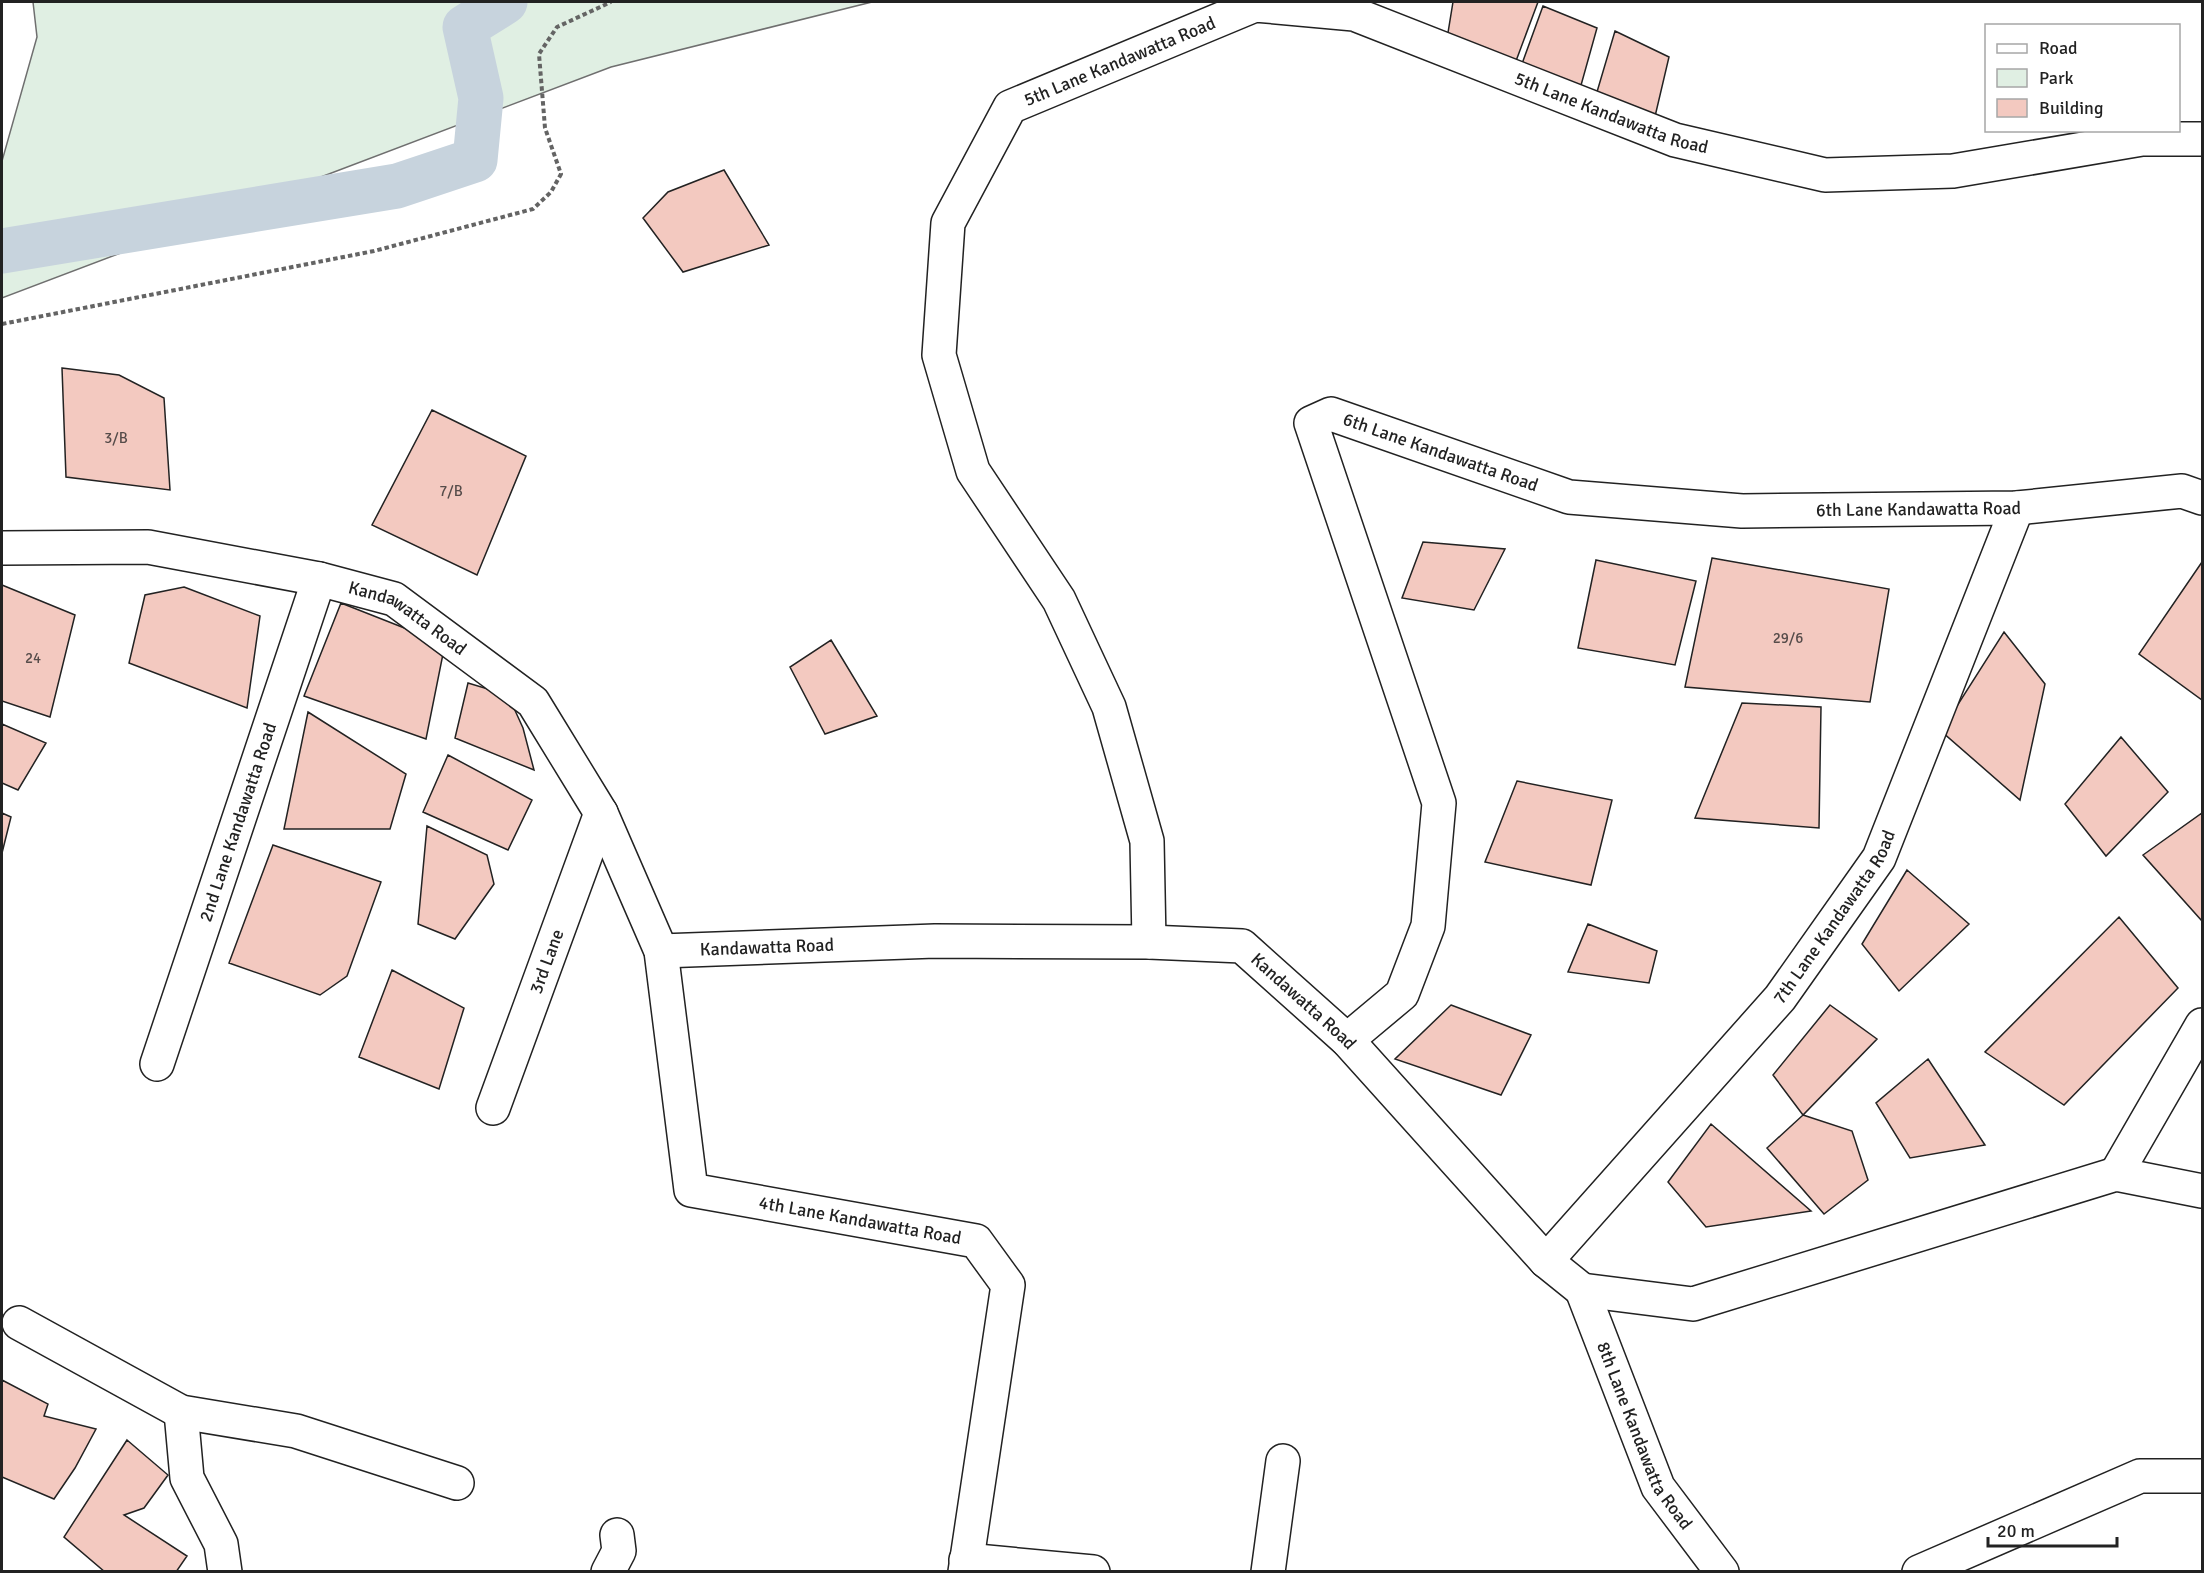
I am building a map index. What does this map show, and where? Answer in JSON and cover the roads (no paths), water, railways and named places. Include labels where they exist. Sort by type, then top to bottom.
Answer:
[{"type":"street","name":"5th Lane Kandawatta Road","points":[[1149,942],[1148,841],[1109,707],[1059,600],[973,471],[939,355],[948,223],[1010,107],[1255,5],[1354,14],[1675,140],[1825,175],[1953,171],[2142,138],[2202,139]]},
{"type":"street","name":"6th Lane Kandawatta Road","points":[[1347,1040],[1402,994],[1428,926],[1439,803],[1311,423],[1331,414],[1569,497],[1742,511],[2017,508],[2182,491],[2202,498]]},
{"type":"street","name":"7th Lane Kandawatta Road","points":[[1546,1261],[1780,998],[1879,858],[2017,508]]},
{"type":"street","name":"Kandawatta Road","points":[[2,548],[148,547],[319,579],[394,599],[533,702],[601,813],[661,951],[934,941],[1149,942],[1242,946],[1347,1040],[1546,1261],[1582,1290]]},
{"type":"street","name":"2nd Lane Kandawatta Road","points":[[157,1064],[319,579]]},
{"type":"street","name":"3rd Lane","points":[[493,1108],[601,813]]},
{"type":"street","name":"4th Lane Kandawatta Road","points":[[661,951],[692,1190],[976,1241],[1008,1285],[965,1566],[1093,1572]]},
{"type":"street","points":[[2116,1174],[2202,1025]]},
{"type":"street","points":[[1582,1290],[1693,1304],[2116,1174],[2202,1191]]},
{"type":"street","name":"8th Lane Kandawatta Road","points":[[1582,1290],[1658,1487],[1722,1572]]},
{"type":"street","points":[[19,1323],[181,1412],[296,1431],[457,1483]]},
{"type":"street","points":[[181,1412],[187,1479],[221,1544],[225,1572]]},
{"type":"street","points":[[1268,1572],[1283,1461]]},
{"type":"street","points":[[1919,1572],[2140,1476],[2202,1476]]},
{"type":"street","points":[[608,1572],[619,1551],[617,1535]]},
{"type":"waterway","points":[[2,251],[397,186],[475,160],[481,98],[465,27],[505,2]]}]
